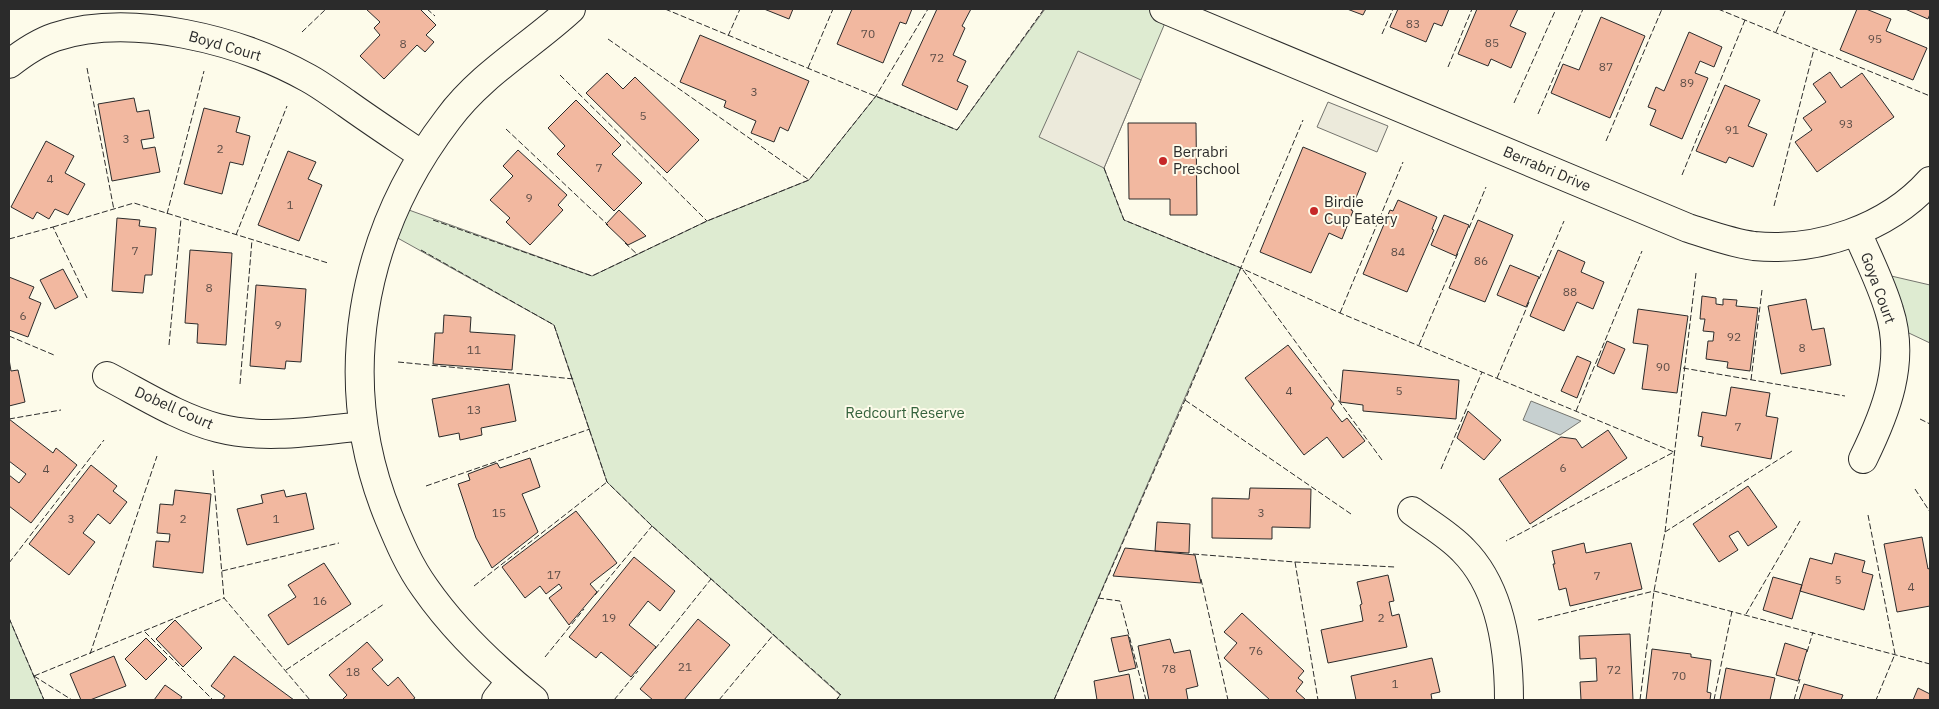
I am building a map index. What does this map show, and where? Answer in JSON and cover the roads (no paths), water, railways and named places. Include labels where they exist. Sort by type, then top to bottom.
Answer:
[{"type":"street","points":[[534,700],[503,691],[424,587],[409,563],[381,499],[371,467],[362,426],[359,392],[360,360],[365,305],[370,278],[388,224],[410,175],[422,155],[449,117],[469,94],[571,9]]},
{"type":"street","name":"Berrabri Drive","points":[[1164,9],[1688,228],[1753,246],[1783,247],[1811,244],[1857,232],[1902,206],[1923,190],[1930,181]]},
{"type":"street","name":"Boyd Court","points":[[9,64],[30,48],[75,32],[128,28],[158,30],[208,39],[260,54],[310,79],[422,155]]},
{"type":"street","name":"Goya Court","points":[[1857,232],[1890,311],[1894,326],[1896,351],[1893,379],[1884,414],[1863,459]]},
{"type":"street","name":"Dobell Court","points":[[107,376],[201,422],[234,431],[272,434],[362,426]]},
{"type":"street","points":[[1412,511],[1463,549],[1488,585],[1503,636],[1508,664],[1509,700]]},
{"type":"place","name":"Berrabri Preschool","points":[[1163,161]]},
{"type":"place","name":"Birdie Cup Eatery","points":[[1314,211]]},
{"type":"park label","name":"Redcourt Reserve","points":[[905,413]]}]
